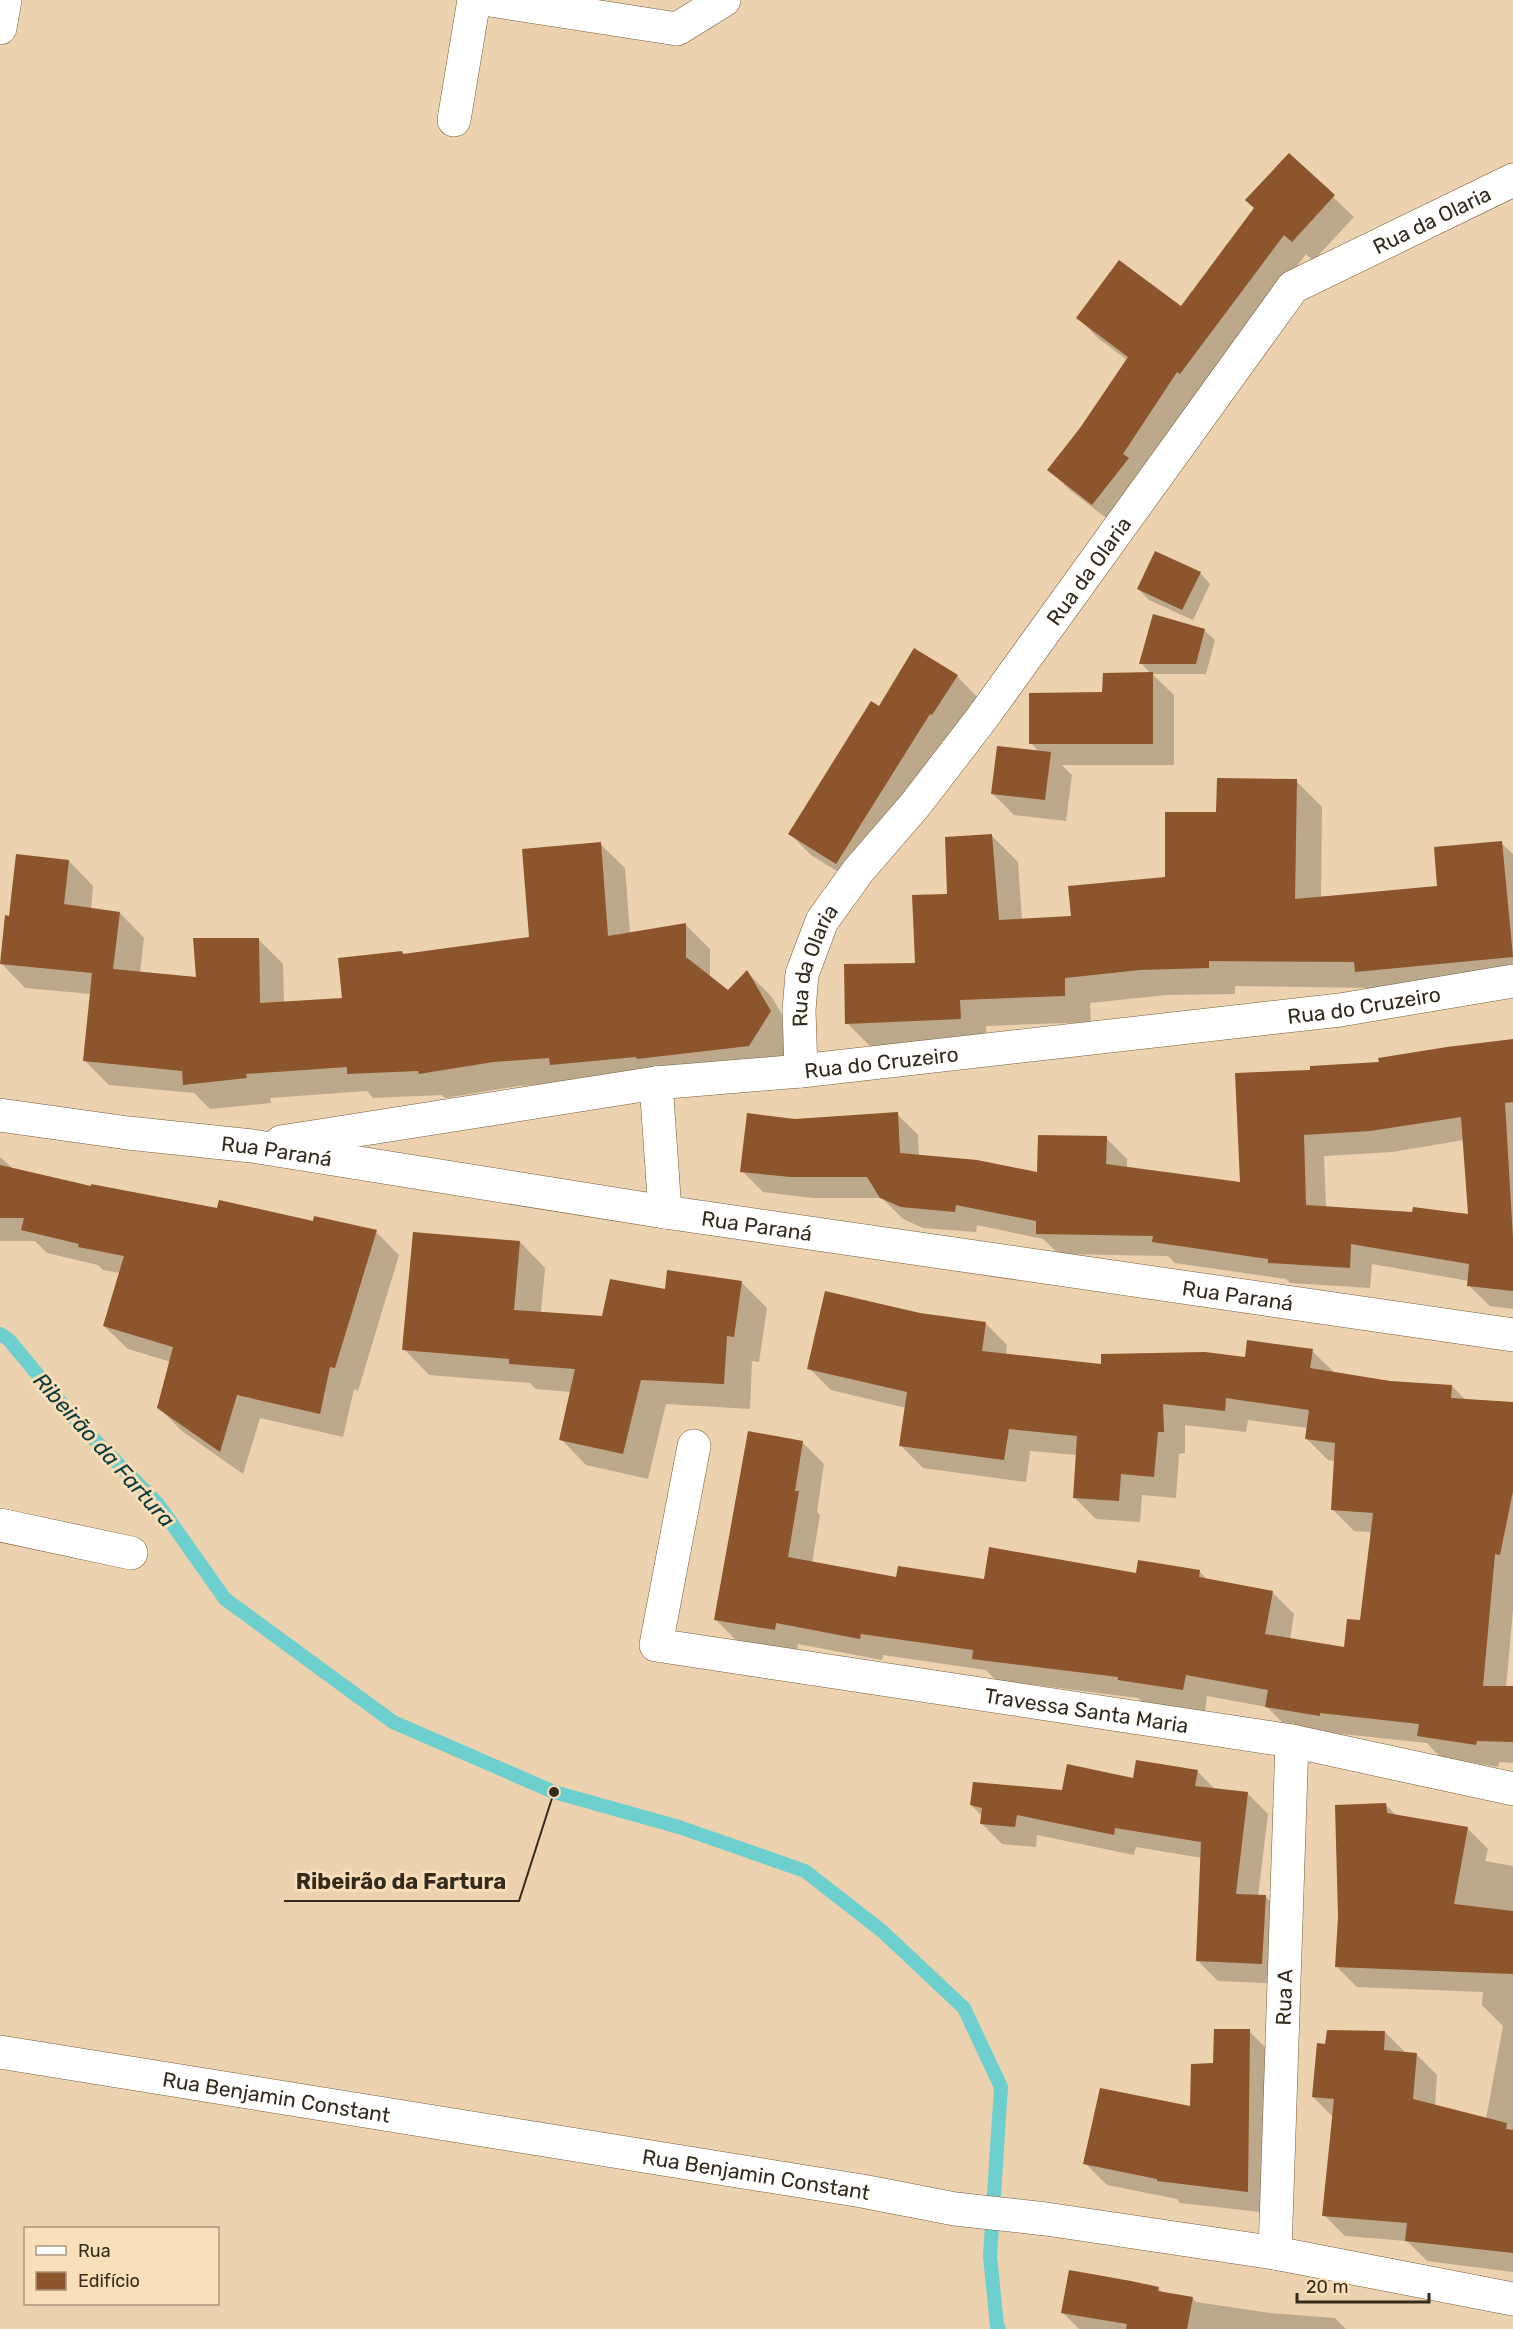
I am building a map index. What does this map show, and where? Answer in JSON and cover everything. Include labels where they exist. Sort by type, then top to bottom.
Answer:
[{"type":"street","points":[[0,28],[5,0]]},
{"type":"street","points":[[454,120],[474,0]]},
{"type":"street","points":[[490,0],[677,29],[724,0]]},
{"type":"street","name":"Rua da Olaria","points":[[801,1071],[799,1010],[802,974],[822,921],[858,872],[915,805],[982,718],[1293,287],[1513,180]]},
{"type":"street","name":"Rua do Cruzeiro","points":[[252,1146],[656,1083],[801,1071],[1340,1010],[1513,981]]},
{"type":"street","points":[[656,1083],[665,1212]]},
{"type":"street","name":"Rua Paraná","points":[[0,1115],[128,1133],[252,1146],[665,1212],[1513,1335]]},
{"type":"street","name":"Travessa Santa Maria","points":[[694,1446],[656,1645],[1292,1741],[1513,1789]]},
{"type":"street","points":[[0,1526],[131,1553]]},
{"type":"street","name":"Rua A","points":[[1275,2253],[1292,1741]]},
{"type":"street","name":"Rua Benjamin Constant","points":[[0,2052],[839,2188],[955,2209],[1046,2219],[1275,2253],[1513,2299]]},
{"type":"building","points":[[1289,153],[1335,195],[1292,242],[1284,235],[1180,374],[1177,372],[1123,454],[1129,458],[1092,505],[1047,470],[1080,428],[1128,357],[1076,318],[1119,260],[1181,306],[1254,208],[1245,200]]},
{"type":"building","points":[[1155,551],[1201,572],[1182,610],[1137,589]]},
{"type":"building","points":[[1153,614],[1205,629],[1196,664],[1139,664]]},
{"type":"building","points":[[914,648],[958,675],[932,715],[930,714],[836,864],[788,834],[871,701],[879,706]]},
{"type":"building","points":[[1153,672],[1153,744],[1029,744],[1029,693],[1102,692],[1103,673]]},
{"type":"building","points":[[997,746],[1051,752],[1045,800],[991,794]]},
{"type":"building","points":[[1217,778],[1297,779],[1295,899],[1437,886],[1434,847],[1502,841],[1513,957],[1355,972],[1354,962],[1209,961],[1209,968],[1140,970],[1065,978],[1065,996],[960,1000],[961,1019],[845,1024],[844,964],[915,963],[912,895],[947,894],[945,837],[992,834],[999,920],[1071,916],[1068,886],[1165,877],[1165,812],[1216,812]]},
{"type":"building","points":[[601,842],[608,936],[686,923],[686,957],[728,990],[747,970],[771,1011],[749,1046],[637,1059],[636,1057],[550,1065],[549,1058],[493,1062],[419,1074],[418,1071],[347,1074],[347,1067],[246,1074],[247,1078],[183,1085],[182,1071],[83,1061],[92,973],[0,964],[5,915],[9,916],[16,854],[69,860],[64,904],[120,912],[113,969],[196,977],[193,938],[259,938],[260,1003],[342,998],[338,958],[402,951],[403,954],[529,937],[522,849]]},
{"type":"building","points":[[1513,1039],[1513,1102],[1505,1103],[1513,1238],[1513,1291],[1467,1286],[1469,1264],[1351,1244],[1350,1268],[1268,1263],[1268,1259],[1152,1242],[1153,1236],[1036,1234],[1036,1221],[956,1205],[955,1212],[901,1207],[880,1198],[867,1177],[791,1177],[740,1172],[747,1113],[795,1119],[898,1112],[900,1153],[977,1160],[1037,1172],[1038,1135],[1107,1136],[1106,1164],[1240,1182],[1235,1073],[1310,1070],[1310,1066],[1379,1062],[1378,1058]],"holes":[[[1461,1117],[1468,1214],[1413,1207],[1412,1212],[1306,1205],[1304,1135],[1370,1131]]]},
{"type":"building","points":[[0,1165],[91,1186],[91,1184],[217,1208],[219,1200],[313,1221],[314,1216],[377,1230],[335,1368],[330,1367],[320,1414],[237,1395],[220,1452],[157,1408],[173,1347],[103,1326],[124,1256],[78,1247],[79,1244],[21,1230],[24,1218],[0,1218]]},
{"type":"building","points":[[413,1232],[520,1241],[514,1310],[602,1316],[610,1279],[665,1289],[667,1270],[742,1281],[734,1337],[727,1336],[724,1384],[641,1380],[623,1454],[559,1440],[575,1369],[509,1364],[509,1359],[402,1350]]},
{"type":"building","points":[[825,1291],[920,1313],[986,1322],[982,1351],[1101,1364],[1101,1354],[1205,1352],[1245,1357],[1247,1340],[1313,1349],[1310,1368],[1390,1381],[1452,1385],[1451,1398],[1513,1402],[1513,1491],[1500,1555],[1495,1554],[1483,1686],[1513,1686],[1513,1742],[1477,1741],[1476,1745],[1417,1736],[1419,1724],[1320,1713],[1320,1716],[1265,1707],[1268,1690],[1186,1675],[1183,1690],[1118,1680],[1118,1677],[972,1659],[973,1650],[861,1634],[860,1639],[776,1623],[775,1630],[714,1620],[748,1431],[803,1441],[795,1491],[799,1491],[788,1557],[896,1577],[898,1566],[984,1579],[989,1547],[1136,1573],[1138,1560],[1200,1570],[1199,1577],[1273,1591],[1265,1634],[1344,1647],[1347,1619],[1360,1620],[1373,1513],[1331,1510],[1335,1443],[1305,1439],[1309,1410],[1226,1398],[1225,1411],[1163,1404],[1164,1432],[1158,1432],[1154,1477],[1121,1474],[1119,1501],[1073,1498],[1077,1436],[1009,1429],[1004,1460],[899,1446],[907,1392],[807,1369]]},
{"type":"building","points":[[1136,1760],[1198,1770],[1195,1786],[1248,1792],[1236,1894],[1266,1895],[1262,1964],[1196,1961],[1201,1842],[1115,1828],[1114,1835],[1017,1815],[1015,1827],[980,1824],[982,1808],[970,1805],[973,1782],[1062,1790],[1067,1764],[1133,1778]]},
{"type":"building","points":[[1386,1803],[1387,1813],[1468,1827],[1454,1904],[1513,1911],[1513,1974],[1335,1967],[1338,1917],[1335,1805]]},
{"type":"building","points":[[1214,2029],[1250,2029],[1248,2192],[1157,2181],[1157,2179],[1083,2164],[1100,2088],[1190,2106],[1191,2064],[1213,2063]]},
{"type":"building","points":[[1327,2030],[1385,2031],[1384,2050],[1417,2053],[1413,2099],[1507,2123],[1506,2129],[1513,2130],[1513,2253],[1405,2241],[1407,2223],[1322,2216],[1334,2099],[1312,2097],[1317,2043],[1325,2044]]},
{"type":"building","points":[[1069,2270],[1159,2287],[1158,2291],[1193,2297],[1187,2329],[1126,2329],[1127,2324],[1061,2313]]},
{"type":"waterway","name":"Ribeirão da Fartura","points":[[0,1334],[9,1340],[77,1422],[158,1504],[225,1599],[393,1722],[554,1792],[679,1827],[805,1871],[882,1931],[964,2008],[1001,2087],[990,2256],[999,2329]]},
{"type":"place","name":"Ribeirão da Fartura","points":[[554,1792]]}]
